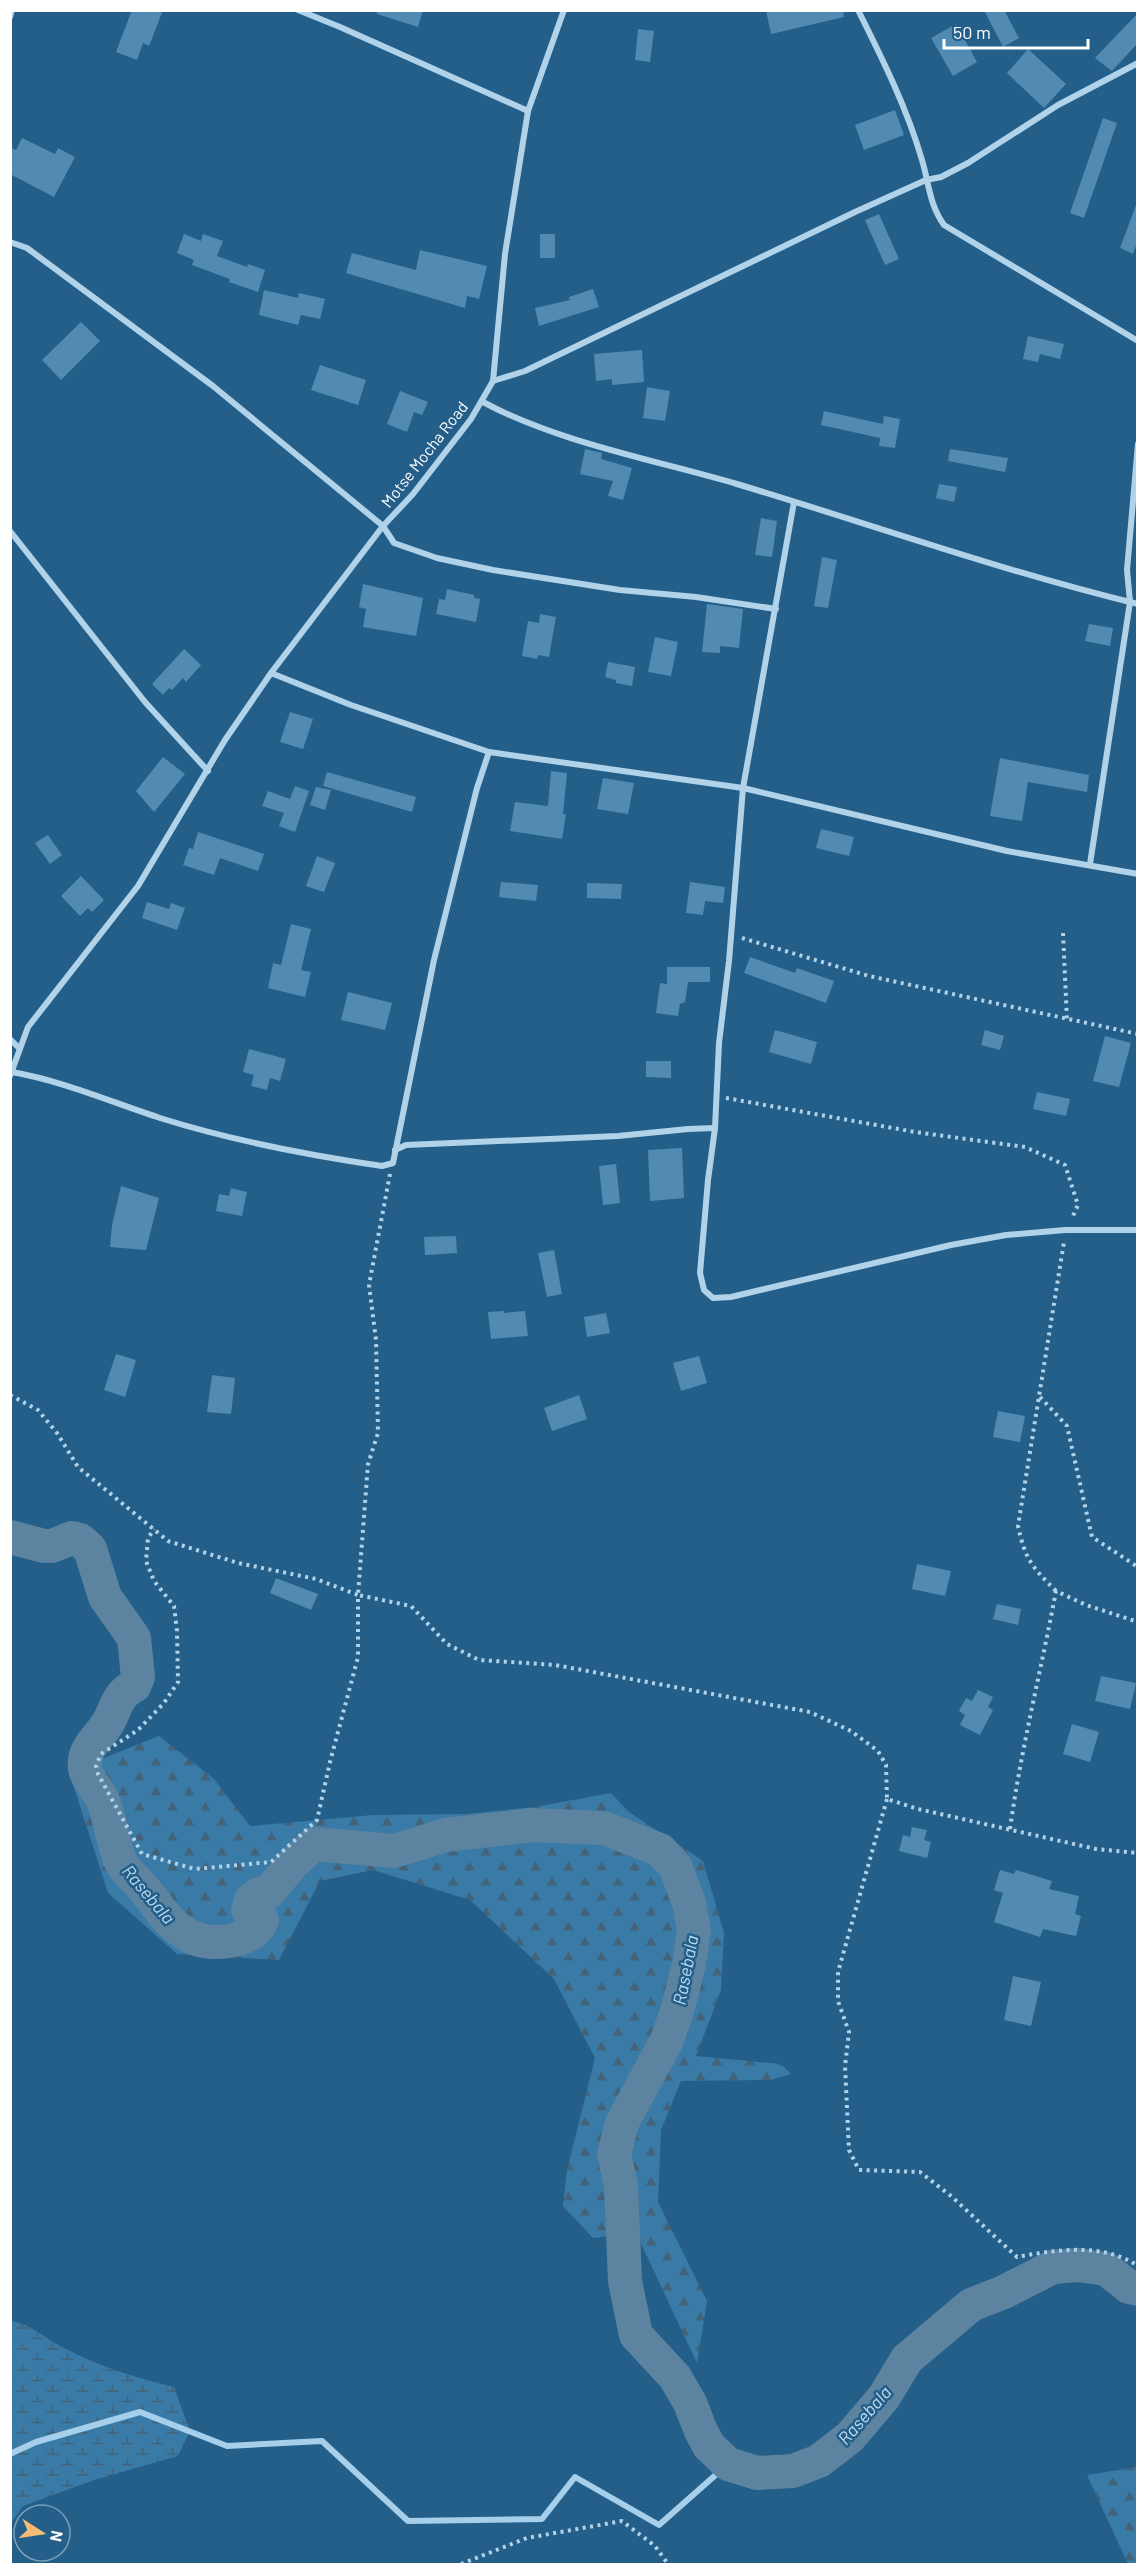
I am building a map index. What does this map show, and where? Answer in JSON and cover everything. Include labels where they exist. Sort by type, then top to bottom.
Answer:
[{"type":"street","points":[[10,17],[12,10]]},
{"type":"street","points":[[298,10],[528,111]]},
{"type":"street","name":"Motse Mocha Road","points":[[10,242],[27,248],[213,386],[384,526],[412,494],[483,402],[493,381],[505,254],[528,111],[564,10]]},
{"type":"street","points":[[858,10],[883,59],[922,160],[934,212],[944,225],[1137,341]]},
{"type":"street","points":[[493,381],[525,371],[926,180],[941,177],[968,163],[1059,105],[1135,64],[1137,72]]},
{"type":"street","points":[[483,402],[510,417],[564,435],[794,502],[979,560],[1134,603]]},
{"type":"street","points":[[1090,864],[1134,603],[1127,570],[1137,444]]},
{"type":"street","points":[[794,502],[743,788],[719,1043],[716,1128],[708,1180],[700,1273],[704,1290],[713,1298],[731,1297],[951,1245],[1006,1235],[1065,1230],[1137,1230]]},
{"type":"street","points":[[489,752],[477,788],[434,960],[393,1162],[382,1166],[251,1144],[160,1118],[61,1084],[11,1074],[13,1061],[28,1027],[138,886],[225,740],[271,674],[384,526],[394,543],[437,558],[482,568],[620,590],[696,597],[776,609]]},
{"type":"street","points":[[10,531],[145,702],[208,771]]},
{"type":"street","points":[[271,674],[351,705],[489,752],[743,788],[1007,851],[1137,874]]},
{"type":"street","points":[[10,1039],[19,1048]]},
{"type":"street","points":[[395,1150],[406,1145],[618,1136],[716,1128]]},
{"type":"path","points":[[1063,933],[1067,1020]]},
{"type":"path","points":[[730,934],[868,976],[1137,1034]]},
{"type":"path","points":[[716,1097],[915,1132],[1025,1146],[1065,1165],[1078,1205],[1065,1230],[1018,1526],[1024,1552],[1035,1570],[1056,1591],[1086,1605],[1137,1622]]},
{"type":"path","points":[[154,1529],[148,1538],[146,1561],[154,1581],[174,1606],[178,1682],[164,1703],[138,1730],[101,1754],[96,1766],[119,1816],[131,1831],[136,1847],[142,1854],[195,1869],[271,1862],[317,1820],[358,1658],[358,1595],[368,1464],[378,1433],[376,1340],[369,1285],[393,1162]]},
{"type":"path","points":[[10,1395],[38,1410],[57,1432],[78,1467],[168,1541],[238,1563],[316,1579],[358,1595],[411,1606],[447,1644],[479,1660],[555,1665],[810,1712],[851,1731],[878,1751],[886,1765],[886,1799],[838,1972],[838,2001],[849,2032],[845,2066],[849,2150],[859,2170],[920,2172],[951,2196],[1017,2257],[1054,2250],[1098,2251],[1137,2266]]},
{"type":"path","points":[[1040,1397],[1067,1426],[1092,1537],[1137,1567]]},
{"type":"path","points":[[1010,1829],[1019,1763],[1037,1689],[1056,1591]]},
{"type":"path","points":[[886,1799],[918,1809],[1096,1849],[1137,1853]]},
{"type":"path","points":[[460,2565],[527,2538],[622,2521],[655,2546],[668,2565]]},
{"type":"green space","points":[[159,1736],[214,1779],[250,1826],[373,1815],[467,1814],[535,1807],[611,1793],[629,1812],[703,1861],[724,1933],[721,1990],[696,2056],[781,2064],[791,2074],[771,2080],[681,2081],[661,2130],[658,2202],[707,2301],[697,2363],[636,2233],[593,2238],[563,2206],[567,2170],[595,2058],[554,1979],[470,1900],[373,1870],[320,1881],[279,1960],[177,1954],[108,1893],[69,1772]]},
{"type":"green space","points":[[11,2321],[32,2328],[64,2348],[104,2366],[174,2387],[190,2431],[178,2456],[94,2480],[31,2503],[12,2503],[11,2523]]},
{"type":"green space","points":[[1137,2467],[1137,2564],[1128,2564],[1087,2475]]},
{"type":"building","points":[[132,10],[163,10],[149,46],[143,43],[137,60],[116,52]]},
{"type":"building","points":[[377,10],[423,10],[418,27],[377,14]]},
{"type":"building","points":[[766,10],[843,10],[844,17],[771,34]]},
{"type":"building","points":[[984,10],[1004,10],[1019,38],[1003,47]]},
{"type":"building","points":[[1137,14],[1137,44],[1112,71],[1095,58]]},
{"type":"building","points":[[956,24],[977,62],[953,76],[931,38]]},
{"type":"building","points":[[638,29],[654,31],[650,62],[635,60]]},
{"type":"building","points":[[1028,49],[1066,84],[1044,108],[1007,73]]},
{"type":"building","points":[[895,110],[904,135],[864,150],[855,125]]},
{"type":"building","points":[[1103,118],[1117,123],[1084,218],[1070,213]]},
{"type":"building","points":[[22,138],[55,154],[58,148],[75,157],[54,197],[10,174],[10,147],[16,150]]},
{"type":"building","points":[[1136,205],[1137,243],[1133,254],[1120,248]]},
{"type":"building","points":[[879,214],[899,259],[885,265],[865,220]]},
{"type":"building","points":[[184,234],[201,241],[203,234],[223,241],[217,256],[247,267],[248,264],[265,270],[258,292],[192,265],[194,260],[177,253]]},
{"type":"building","points":[[540,234],[555,234],[555,258],[540,258]]},
{"type":"building","points":[[420,250],[487,266],[479,299],[467,296],[465,308],[346,273],[352,253],[416,270]]},
{"type":"building","points":[[593,289],[599,307],[539,326],[535,308],[570,300],[569,297]]},
{"type":"building","points":[[264,290],[298,298],[299,293],[325,299],[320,319],[301,315],[298,325],[259,315]]},
{"type":"building","points":[[81,322],[100,341],[61,380],[42,360]]},
{"type":"building","points":[[1028,336],[1064,344],[1060,359],[1040,354],[1038,362],[1023,359]]},
{"type":"building","points":[[642,350],[644,382],[612,385],[612,379],[596,381],[594,354]]},
{"type":"building","points":[[320,365],[366,380],[358,405],[311,390]]},
{"type":"building","points":[[647,387],[670,391],[665,421],[643,418]]},
{"type":"building","points":[[400,391],[428,402],[422,415],[414,412],[407,432],[387,424]]},
{"type":"building","points":[[824,411],[883,424],[884,416],[900,419],[895,448],[879,446],[880,438],[821,425]]},
{"type":"building","points":[[585,449],[602,453],[601,459],[632,468],[623,500],[608,496],[613,481],[580,474]]},
{"type":"building","points":[[950,449],[1008,458],[1005,472],[948,461]]},
{"type":"building","points":[[939,484],[957,487],[954,502],[936,498]]},
{"type":"building","points":[[761,518],[777,521],[772,557],[755,555]]},
{"type":"building","points":[[822,557],[837,560],[828,608],[814,606]]},
{"type":"building","points":[[363,584],[423,598],[416,636],[363,627],[366,609],[359,607]]},
{"type":"building","points":[[447,589],[474,595],[474,598],[480,599],[476,622],[436,614],[439,599],[445,600]]},
{"type":"building","points":[[707,604],[743,609],[739,648],[720,646],[720,653],[702,652]]},
{"type":"building","points":[[540,614],[556,617],[549,657],[538,655],[537,659],[522,656],[528,621],[539,623]]},
{"type":"building","points":[[1089,624],[1113,628],[1110,646],[1085,641]]},
{"type":"building","points":[[655,637],[678,642],[671,676],[648,672]]},
{"type":"building","points":[[184,649],[201,665],[186,682],[183,678],[172,690],[169,688],[163,695],[152,684]]},
{"type":"building","points":[[608,662],[635,667],[632,686],[616,683],[616,680],[605,677]]},
{"type":"building","points":[[290,712],[313,719],[303,749],[280,742]]},
{"type":"building","points":[[163,757],[185,774],[154,812],[136,791]]},
{"type":"building","points":[[1000,758],[1089,775],[1087,792],[1028,782],[1022,821],[990,816]]},
{"type":"building","points":[[551,771],[567,773],[563,814],[566,814],[562,839],[510,831],[515,802],[548,806]]},
{"type":"building","points":[[327,772],[416,797],[412,812],[323,786]]},
{"type":"building","points":[[603,778],[634,783],[628,814],[597,809]]},
{"type":"building","points":[[295,786],[309,791],[295,832],[279,826],[284,813],[262,806],[268,791],[290,799]]},
{"type":"building","points":[[316,787],[331,790],[325,810],[310,805]]},
{"type":"building","points":[[821,829],[854,837],[849,856],[816,848]]},
{"type":"building","points":[[198,832],[264,854],[258,871],[220,858],[214,875],[183,865],[189,848],[193,849]]},
{"type":"building","points":[[48,835],[62,855],[50,864],[35,843]]},
{"type":"building","points":[[317,856],[335,863],[324,892],[306,886]]},
{"type":"building","points":[[81,876],[104,900],[92,912],[88,908],[80,916],[61,896]]},
{"type":"building","points":[[501,882],[538,885],[536,901],[499,897]]},
{"type":"building","points":[[690,882],[725,887],[723,903],[705,901],[703,915],[686,913]]},
{"type":"building","points":[[587,883],[622,884],[621,899],[587,898]]},
{"type":"building","points":[[147,902],[169,909],[171,903],[185,908],[177,930],[142,918]]},
{"type":"building","points":[[291,924],[311,929],[301,970],[311,972],[305,997],[268,988],[273,963],[281,965]]},
{"type":"building","points":[[750,957],[795,973],[797,968],[834,981],[826,1003],[744,973]]},
{"type":"building","points":[[667,967],[710,967],[710,982],[688,982],[685,1002],[680,1004],[678,1016],[656,1013],[660,983],[667,984]]},
{"type":"building","points":[[348,992],[392,1003],[385,1030],[341,1020]]},
{"type":"building","points":[[775,1030],[817,1042],[811,1064],[769,1052]]},
{"type":"building","points":[[985,1030],[1004,1036],[1000,1050],[981,1045]]},
{"type":"building","points":[[1105,1036],[1131,1043],[1119,1087],[1093,1081]]},
{"type":"building","points":[[249,1049],[286,1059],[280,1081],[270,1078],[267,1090],[251,1086],[254,1075],[243,1072]]},
{"type":"building","points":[[646,1061],[671,1061],[671,1078],[646,1077]]},
{"type":"building","points":[[1037,1092],[1070,1099],[1066,1116],[1033,1109]]},
{"type":"building","points":[[682,1148],[684,1198],[650,1201],[648,1150]]},
{"type":"building","points":[[616,1164],[620,1203],[603,1205],[599,1166]]},
{"type":"building","points":[[121,1186],[159,1198],[146,1250],[110,1247],[112,1225]]},
{"type":"building","points":[[231,1188],[247,1192],[242,1216],[216,1211],[219,1194],[229,1196]]},
{"type":"building","points":[[456,1236],[457,1253],[425,1255],[424,1237]]},
{"type":"building","points":[[554,1250],[562,1294],[547,1297],[538,1253]]},
{"type":"building","points":[[504,1311],[504,1313],[525,1311],[528,1336],[491,1339],[488,1312]]},
{"type":"building","points":[[606,1313],[610,1333],[587,1337],[584,1317]]},
{"type":"building","points":[[116,1354],[136,1360],[125,1397],[104,1390]]},
{"type":"building","points":[[699,1356],[707,1383],[681,1391],[673,1363]]},
{"type":"building","points":[[212,1375],[235,1378],[231,1414],[207,1412]]},
{"type":"building","points":[[579,1395],[587,1419],[552,1431],[544,1408]]},
{"type":"building","points":[[998,1411],[1025,1416],[1020,1442],[993,1437]]},
{"type":"building","points":[[917,1564],[951,1571],[945,1596],[912,1589]]},
{"type":"building","points":[[276,1578],[318,1594],[311,1610],[270,1593]]},
{"type":"building","points":[[997,1604],[1021,1609],[1018,1625],[993,1619]]},
{"type":"building","points":[[1101,1676],[1136,1683],[1130,1709],[1095,1701]]},
{"type":"building","points":[[978,1690],[993,1697],[988,1707],[993,1710],[980,1735],[960,1725],[965,1715],[959,1711],[966,1698],[972,1701]]},
{"type":"building","points":[[1072,1724],[1099,1732],[1090,1762],[1063,1754]]},
{"type":"building","points":[[912,1827],[927,1830],[924,1840],[931,1842],[927,1858],[899,1851],[903,1835],[910,1837]]},
{"type":"building","points":[[1000,1870],[1014,1874],[1016,1870],[1052,1881],[1049,1889],[1079,1896],[1075,1914],[1081,1916],[1076,1936],[1043,1929],[1040,1937],[994,1922],[1003,1893],[994,1890]]},
{"type":"building","points":[[1013,1976],[1041,1982],[1031,2026],[1004,2020]]},
{"type":"waterway","name":"Rasebala","points":[[10,1537],[44,1546],[52,1546],[72,1538],[80,1540],[90,1549],[105,1597],[134,1638],[138,1677],[134,1686],[121,1697],[109,1721],[92,1743],[86,1755],[85,1769],[103,1801],[118,1856],[123,1866],[170,1922],[190,1936],[214,1942],[239,1939],[253,1932],[262,1920],[259,1915],[248,1910],[251,1900],[259,1894],[269,1892],[292,1864],[314,1844],[394,1851],[446,1835],[532,1825],[604,1828],[660,1850],[675,1866],[689,1903],[694,1930],[689,1964],[667,2040],[622,2123],[614,2154],[621,2186],[625,2281],[636,2335],[675,2377],[690,2403],[709,2446],[728,2464],[757,2473],[793,2471],[819,2461],[850,2437],[884,2397],[907,2359],[971,2305],[1004,2292],[1053,2267],[1078,2265],[1106,2269],[1129,2287],[1138,2289]]},
{"type":"waterway","points":[[10,2454],[36,2442],[140,2412],[227,2446],[322,2441],[408,2521],[542,2519],[575,2477],[659,2525],[728,2464]]}]
